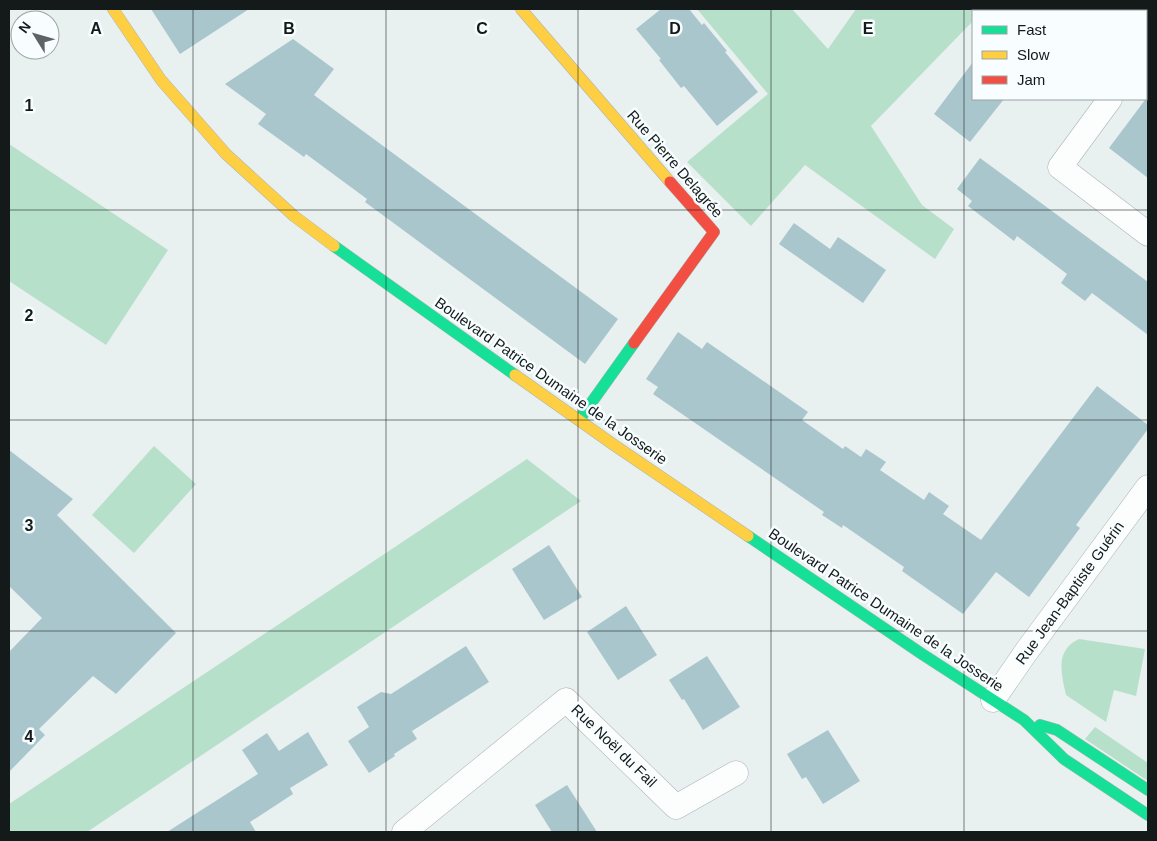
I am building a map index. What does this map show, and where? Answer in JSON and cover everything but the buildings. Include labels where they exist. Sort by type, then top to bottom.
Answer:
[{"type":"street","name":"Boulevard Patrice Dumaine de la Josserie","points":[[113,9],[161,80],[219,147],[294,216],[579,420],[922,654],[1024,720],[1064,759],[1148,815]]},
{"type":"street","name":"Rue Pierre Delagrée","points":[[521,9],[714,232],[579,420]]},
{"type":"street","points":[[1109,100],[1060,167],[1148,234]]},
{"type":"street","name":"Rue Jean-Baptiste Guérin","points":[[993,700],[1026,652],[1148,487]]},
{"type":"street","name":"Rue Noël du Fail","points":[[404,832],[566,700],[676,807],[736,773]]},
{"type":"street","name":"Boulevard Patrice Dumaine de la Josserie","points":[[1024,720],[1057,730],[1148,790]]},
{"type":"green space","points":[[697,9],[792,9],[828,49],[856,9],[986,9],[972,10],[972,22],[871,126],[922,205],[954,229],[935,259],[805,165],[751,226],[687,162],[768,94]]},
{"type":"green space","points":[[9,144],[168,250],[106,345],[9,281]]},
{"type":"green space","points":[[154,446],[196,484],[134,553],[92,515]]},
{"type":"green space","points":[[527,459],[581,501],[87,832],[9,832],[9,804]]},
{"type":"green space","points":[[1079,639],[1145,649],[1136,696],[1114,690],[1106,722],[1066,695],[1062,671],[1063,656],[1066,649]]},
{"type":"green space","points":[[1095,727],[1148,763],[1148,781],[1085,739]]},
{"type":"traffic: fast","points":[[334,246],[515,375]]},
{"type":"traffic: fast","points":[[579,420],[634,343]]},
{"type":"traffic: fast","points":[[748,536],[922,654],[1024,720],[1064,759],[1148,815]]},
{"type":"traffic: fast","points":[[1040,725],[1057,730],[1148,790]]},
{"type":"traffic: slow","points":[[113,9],[161,80],[226,154],[294,216],[334,246]]},
{"type":"traffic: slow","points":[[521,9],[670,182]]},
{"type":"traffic: slow","points":[[515,375],[748,536]]},
{"type":"traffic: jam","points":[[634,343],[714,232],[670,182]]}]
